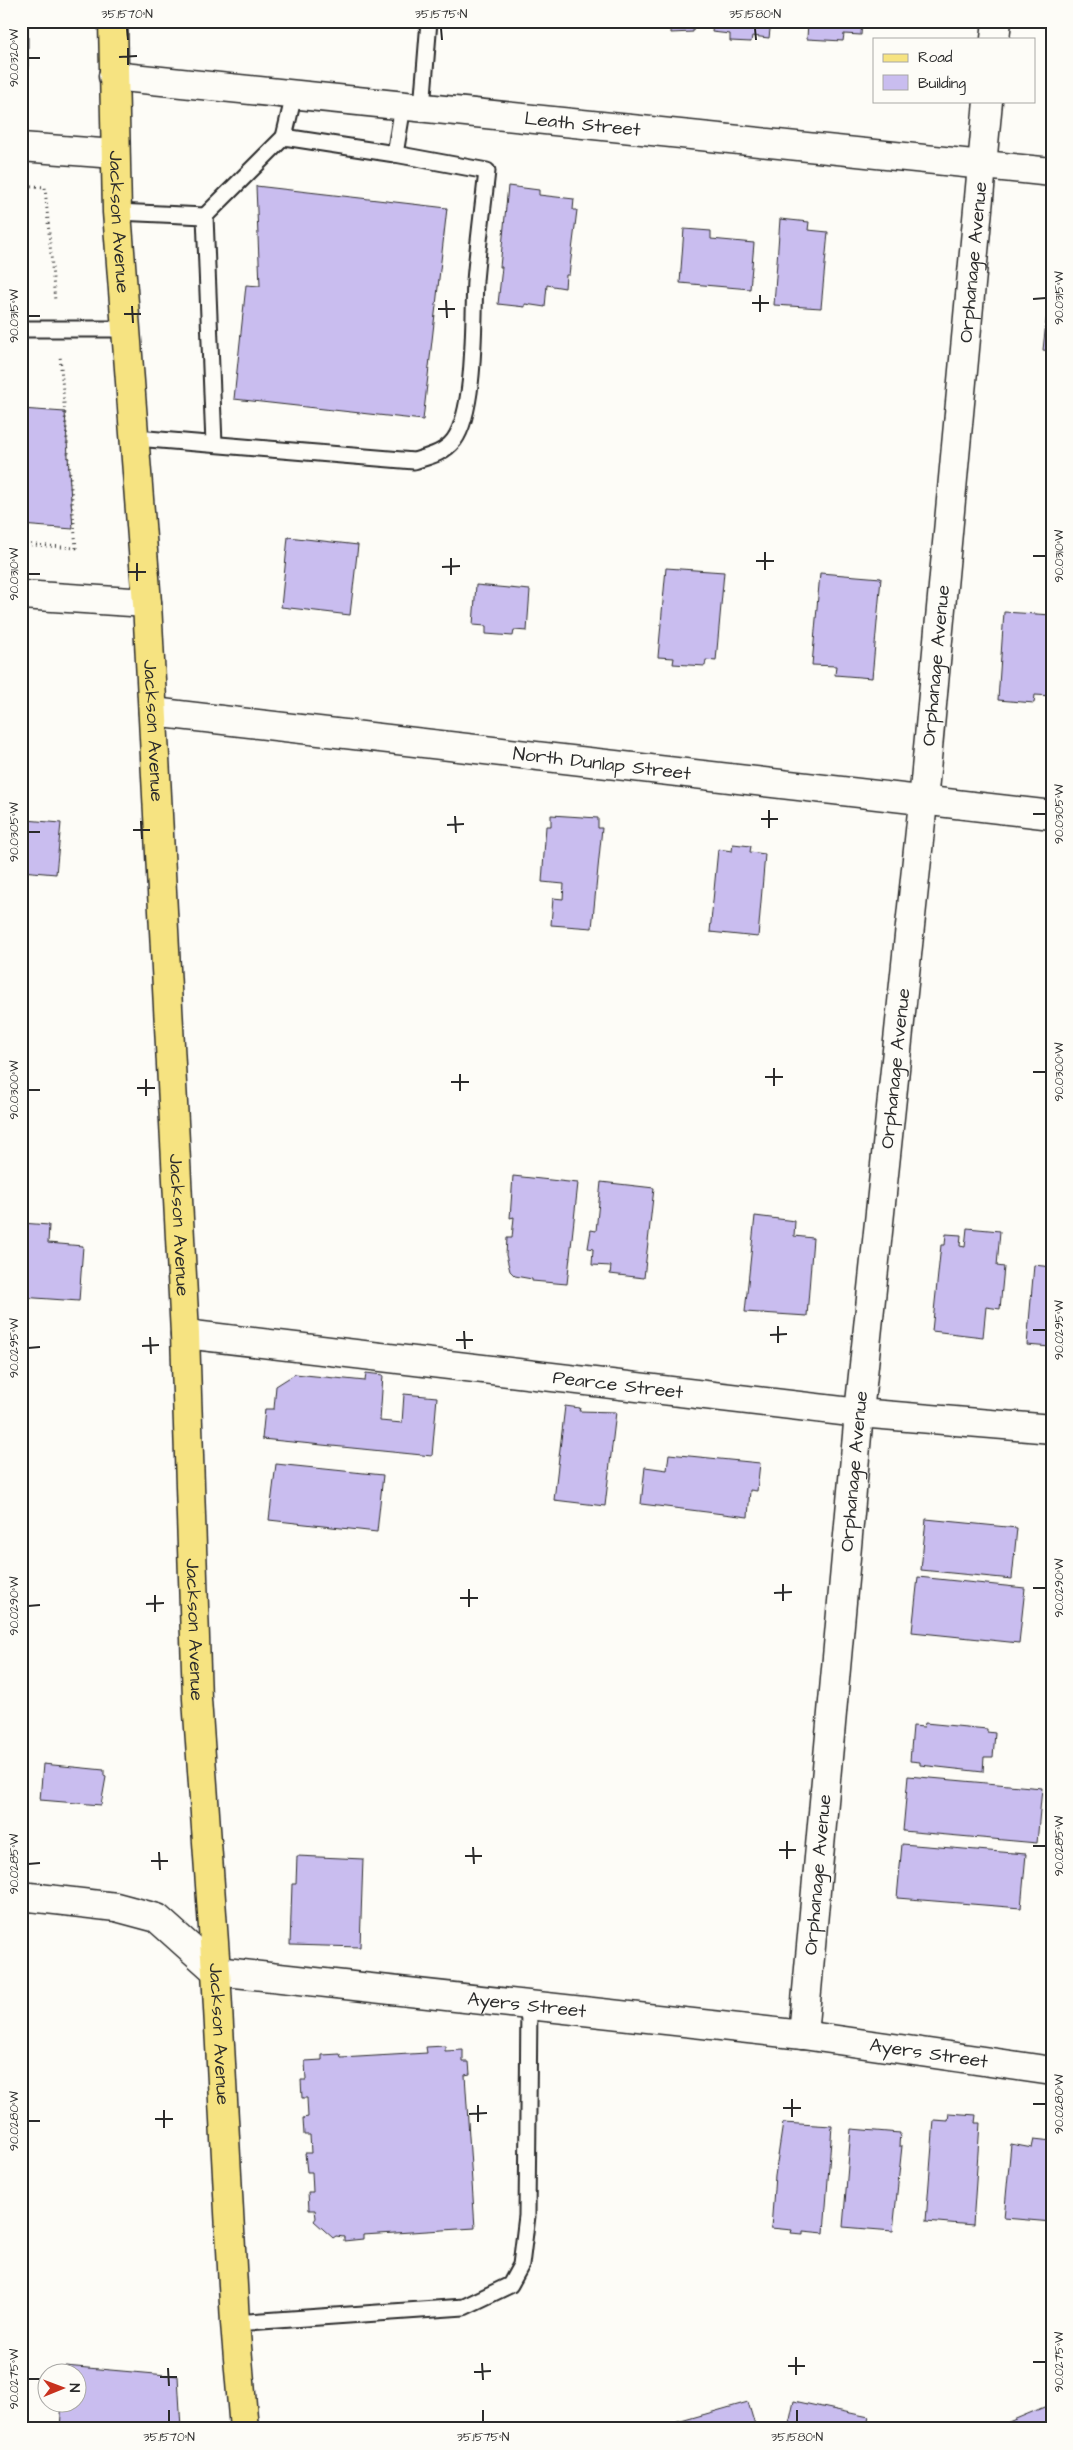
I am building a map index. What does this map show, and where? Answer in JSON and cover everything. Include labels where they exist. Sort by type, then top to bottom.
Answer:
[{"type":"main road","name":"Jackson Avenue","points":[[113,21],[114,154],[117,212],[136,438],[147,603],[185,1334],[197,1699],[216,1971],[235,2322],[244,2429]]},
{"type":"street","points":[[995,38],[997,21]]},
{"type":"street","name":"Leath Street","points":[[113,76],[1052,172]]},
{"type":"street","name":"Orphanage Avenue","points":[[803,2035],[859,1413],[924,802],[988,102]]},
{"type":"street","points":[[21,147],[114,154]]},
{"type":"street","points":[[21,595],[147,603]]},
{"type":"street","name":"North Dunlap Street","points":[[153,712],[924,802],[1052,815]]},
{"type":"street","name":"Pearce Street","points":[[185,1334],[859,1413],[1052,1429]]},
{"type":"street","points":[[21,1896],[116,1907],[157,1918],[216,1971]]},
{"type":"street","name":"Ayers Street","points":[[216,1971],[803,2035],[1052,2071]]},
{"type":"lane","points":[[395,154],[413,107],[429,21]]},
{"type":"lane","points":[[214,444],[205,216],[284,137],[294,95]]},
{"type":"lane","points":[[136,438],[414,461],[440,453],[454,439],[464,415],[469,379],[475,279],[487,171],[395,154],[284,137]]},
{"type":"lane","points":[[117,212],[205,216]]},
{"type":"lane","points":[[21,329],[126,329]]},
{"type":"lane","points":[[235,2322],[464,2307],[510,2285],[521,2266],[527,2216],[529,2005]]},
{"type":"path","points":[[21,185],[45,187],[76,548],[21,544]]},
{"type":"building","points":[[21,21],[28,21],[28,76],[21,77]]},
{"type":"building","points":[[646,21],[694,21],[693,32],[671,33],[671,29],[646,26]]},
{"type":"building","points":[[713,21],[771,21],[769,38],[752,36],[751,42],[730,41],[730,34],[712,32]]},
{"type":"building","points":[[808,21],[862,21],[861,35],[844,34],[843,41],[807,39]]},
{"type":"building","points":[[256,186],[447,208],[423,420],[234,399],[246,285],[260,286]]},
{"type":"building","points":[[508,186],[539,190],[539,195],[574,199],[573,210],[577,210],[569,275],[566,275],[565,288],[547,285],[545,307],[525,304],[525,307],[498,304]]},
{"type":"building","points":[[780,219],[809,222],[808,230],[828,232],[821,308],[774,305]]},
{"type":"building","points":[[684,229],[711,231],[711,239],[754,243],[750,289],[680,283]]},
{"type":"building","points":[[1052,266],[1052,351],[1043,350]]},
{"type":"building","points":[[21,409],[65,412],[73,529],[21,525]]},
{"type":"building","points":[[288,537],[358,545],[350,615],[281,607]]},
{"type":"building","points":[[666,568],[724,572],[716,661],[706,660],[705,666],[673,664],[674,658],[658,657]]},
{"type":"building","points":[[820,573],[881,578],[872,678],[835,675],[836,666],[812,665]]},
{"type":"building","points":[[476,585],[530,590],[527,631],[514,630],[513,636],[486,634],[486,626],[473,625]]},
{"type":"building","points":[[1004,612],[1052,615],[1052,696],[1035,695],[1034,703],[998,700]]},
{"type":"building","points":[[551,815],[598,818],[598,828],[602,828],[592,928],[551,925],[553,898],[563,899],[564,884],[542,882],[546,826],[551,826]]},
{"type":"building","points":[[21,816],[26,816],[26,820],[61,823],[56,874],[21,871]]},
{"type":"building","points":[[733,844],[751,846],[750,852],[765,854],[758,937],[710,932],[718,849],[732,851]]},
{"type":"building","points":[[513,1176],[578,1183],[567,1284],[532,1281],[532,1279],[515,1276],[510,1271],[506,1255],[507,1238],[512,1238],[514,1217],[510,1218]]},
{"type":"building","points":[[601,1182],[654,1188],[644,1278],[610,1274],[611,1266],[592,1265],[593,1249],[588,1248],[591,1230],[596,1231]]},
{"type":"building","points":[[755,1216],[795,1221],[794,1236],[813,1238],[807,1316],[745,1312]]},
{"type":"building","points":[[21,1223],[49,1225],[48,1243],[83,1246],[79,1301],[21,1297]]},
{"type":"building","points":[[967,1228],[1000,1231],[997,1266],[1004,1267],[1000,1309],[986,1307],[983,1337],[932,1331],[941,1245],[945,1245],[946,1234],[961,1235],[960,1246],[965,1247]]},
{"type":"building","points":[[1034,1265],[1052,1267],[1052,1355],[1050,1355],[1050,1347],[1027,1345]]},
{"type":"building","points":[[366,1373],[383,1375],[380,1421],[402,1423],[404,1394],[437,1397],[432,1456],[262,1439],[265,1409],[274,1409],[276,1386],[295,1374],[365,1381]]},
{"type":"building","points":[[565,1406],[580,1408],[579,1411],[616,1412],[605,1506],[554,1500]]},
{"type":"building","points":[[669,1454],[760,1463],[757,1491],[750,1490],[748,1517],[641,1504],[645,1467],[667,1470]]},
{"type":"building","points":[[276,1464],[383,1475],[377,1532],[269,1520]]},
{"type":"building","points":[[926,1519],[1017,1528],[1012,1579],[921,1570]]},
{"type":"building","points":[[918,1577],[1025,1588],[1019,1643],[912,1632]]},
{"type":"building","points":[[925,1723],[987,1729],[987,1732],[995,1733],[993,1757],[984,1757],[983,1772],[920,1765],[920,1762],[910,1761],[913,1726],[924,1727]]},
{"type":"building","points":[[43,1764],[104,1770],[104,1776],[106,1777],[101,1805],[40,1800]]},
{"type":"building","points":[[908,1776],[1042,1788],[1037,1843],[903,1831]]},
{"type":"building","points":[[902,1844],[1026,1854],[1021,1908],[897,1898]]},
{"type":"building","points":[[297,1856],[363,1859],[360,1947],[290,1945],[292,1884],[296,1884]]},
{"type":"building","points":[[445,2046],[445,2051],[463,2050],[463,2062],[469,2062],[470,2074],[465,2075],[475,2228],[363,2235],[363,2239],[344,2241],[344,2237],[336,2236],[333,2238],[314,2221],[316,2218],[315,2210],[309,2210],[308,2192],[313,2192],[312,2172],[307,2172],[305,2153],[311,2153],[310,2135],[304,2135],[303,2118],[308,2117],[307,2098],[302,2098],[301,2080],[306,2080],[305,2061],[322,2060],[322,2055],[340,2054],[341,2058],[427,2053],[426,2047]]},
{"type":"building","points":[[949,2113],[976,2115],[975,2123],[980,2123],[973,2225],[926,2221],[934,2120],[948,2121]]},
{"type":"building","points":[[783,2123],[832,2126],[824,2233],[803,2231],[803,2234],[791,2233],[792,2230],[771,2228],[775,2176]]},
{"type":"building","points":[[851,2129],[900,2133],[899,2146],[902,2146],[893,2231],[843,2227]]},
{"type":"building","points":[[1034,2139],[1052,2141],[1052,2222],[1004,2218],[1011,2144],[1032,2148]]},
{"type":"building","points":[[88,2368],[178,2376],[181,2429],[60,2429],[61,2412],[88,2412]]},
{"type":"building","points":[[794,2401],[869,2417],[866,2429],[788,2429]]},
{"type":"building","points":[[748,2402],[756,2429],[668,2429],[667,2425]]},
{"type":"building","points":[[1049,2405],[1052,2411],[1052,2429],[992,2429]]}]
